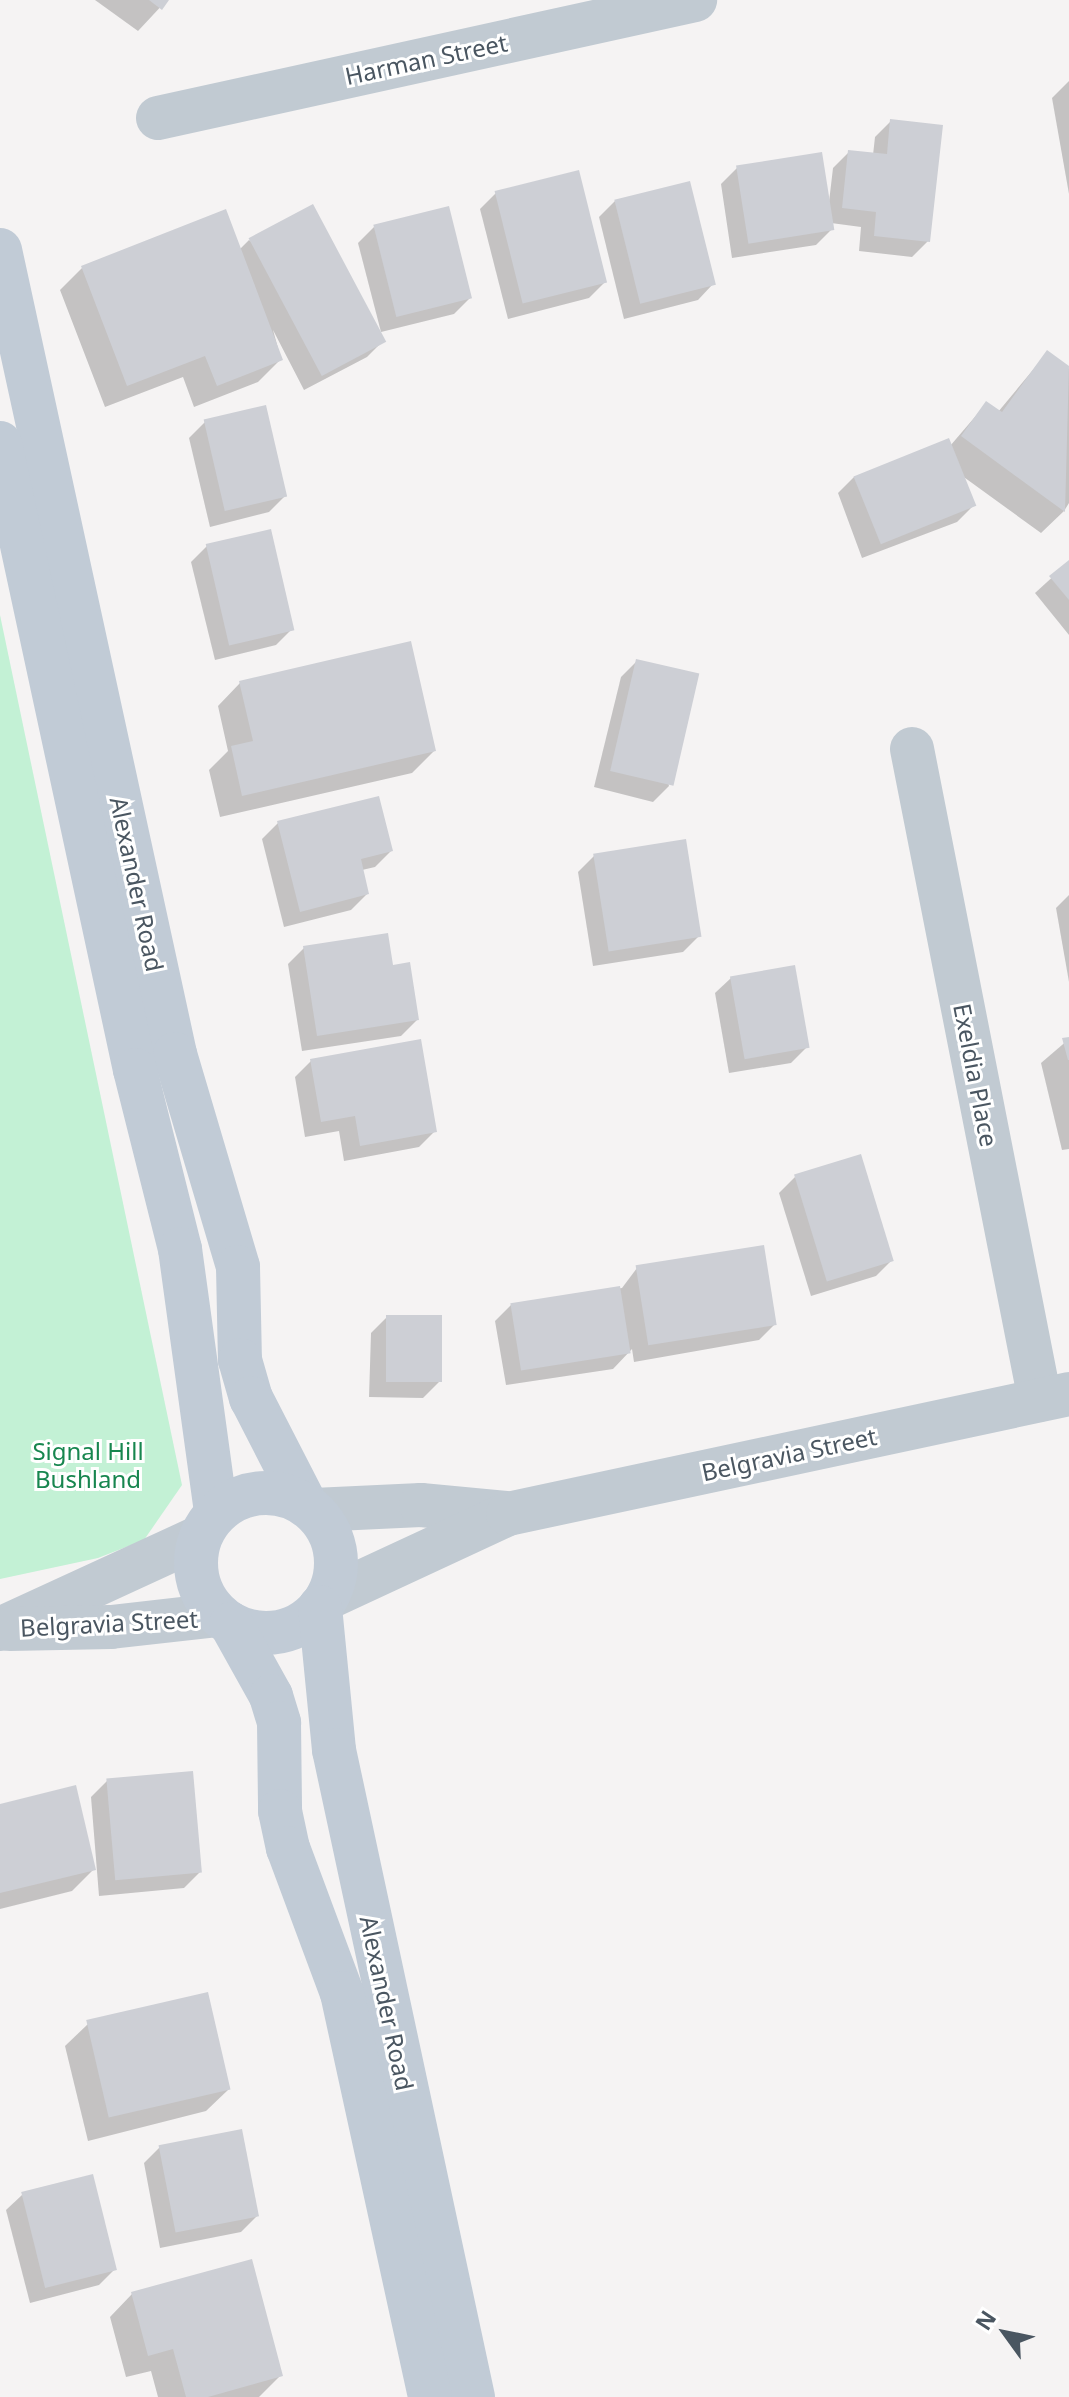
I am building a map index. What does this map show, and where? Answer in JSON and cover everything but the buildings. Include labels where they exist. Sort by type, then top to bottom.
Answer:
[{"type":"main road","name":"Alexander Road","points":[[0,250],[175,1054],[236,1254],[243,1315],[240,1360],[251,1398],[310,1507]]},
{"type":"main road","name":"Alexander Road","points":[[0,443],[135,1070],[180,1249],[208,1525]]},
{"type":"main road","points":[[259,1492],[310,1507],[337,1552],[324,1602],[308,1620],[270,1633],[225,1620],[197,1579],[208,1525],[259,1492]]},
{"type":"main road","name":"Alexander Road","points":[[324,1602],[334,1750],[473,2397]]},
{"type":"main road","name":"Alexander Road","points":[[225,1620],[271,1696],[279,1723],[285,1836],[342,1993],[430,2397]]},
{"type":"street","name":"Harman Street","points":[[158,118],[695,0]]},
{"type":"street","name":"Exeldia Place","points":[[912,749],[1054,1397]]},
{"type":"street","name":"Belgravia Street","points":[[324,1602],[508,1514],[1054,1397]]},
{"type":"street","name":"Belgravia Street","points":[[310,1507],[421,1505],[508,1514]]},
{"type":"street","name":"Belgravia Street","points":[[0,1629],[208,1525]]},
{"type":"street","name":"Belgravia Street","points":[[0,1629],[111,1627],[225,1620]]},
{"type":"green space","name":"Signal Hill Bushland","points":[[0,615],[182,1485],[144,1540],[98,1558],[0,1579]]}]
